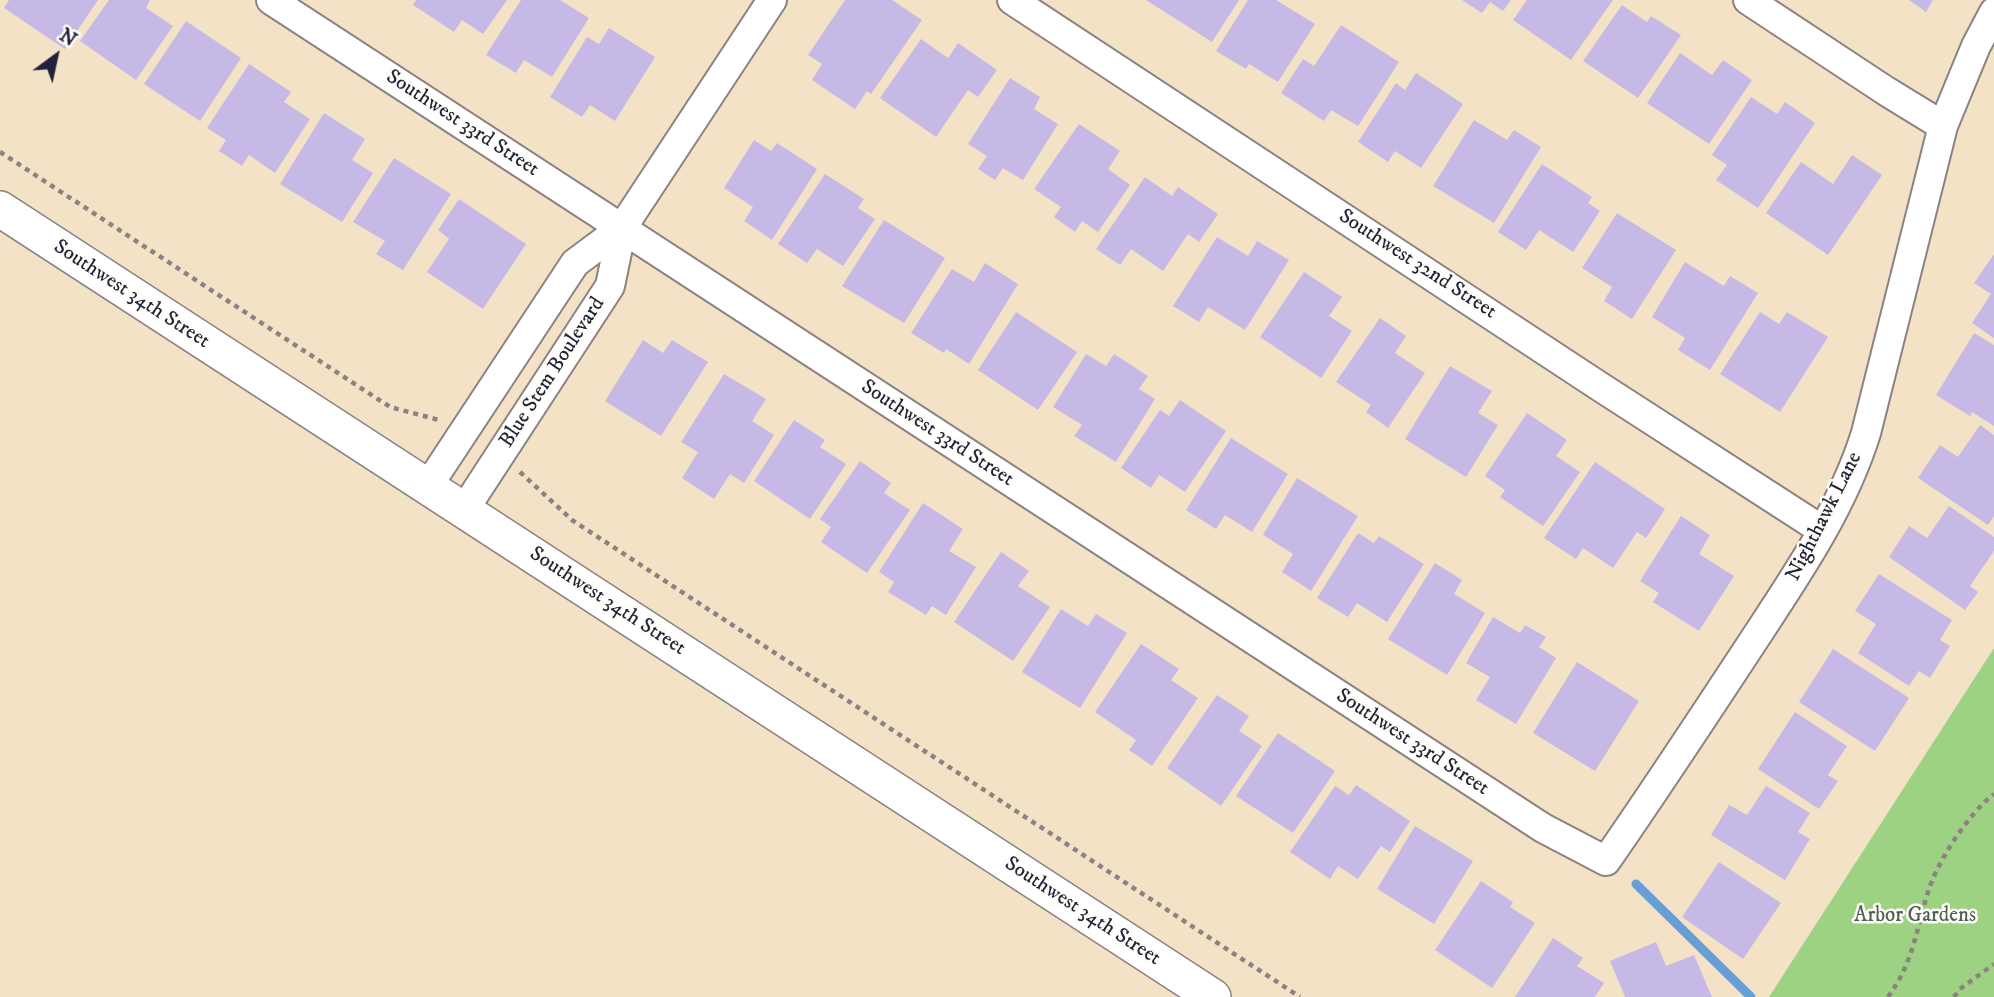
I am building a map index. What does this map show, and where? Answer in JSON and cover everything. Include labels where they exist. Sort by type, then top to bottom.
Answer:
[{"type":"street","name":"Southwest 33rd Street","points":[[271,0],[1543,828],[1606,861]]},
{"type":"street","name":"Blue Stem Boulevard","points":[[428,486],[576,263],[622,228],[772,0]]},
{"type":"street","name":"Southwest 32nd Street","points":[[1012,0],[1822,530]]},
{"type":"street","points":[[1748,0],[1943,126]]},
{"type":"street","name":"Nighthawk Lane","points":[[1606,861],[1800,570],[1847,482],[1866,433],[1943,126],[1976,46],[1994,12]]},
{"type":"street","name":"Southwest 34th Street","points":[[0,209],[1213,997]]},
{"type":"street","name":"Blue Stem Boulevard","points":[[464,510],[610,286],[622,228]]},
{"type":"path","points":[[0,152],[390,407],[435,418],[462,434]]},
{"type":"path","points":[[497,457],[523,474],[572,520],[1300,997]]},
{"type":"path","points":[[1888,997],[1901,979],[1912,954],[1928,890],[1937,869],[1954,839],[1994,794]]},
{"type":"path","points":[[1954,997],[1960,989],[1994,964]]},
{"type":"green space","name":"Arbor Gardens","points":[[1994,648],[1994,997],[1769,997]]},
{"type":"building","points":[[9,0],[98,0],[65,49],[4,8]]},
{"type":"building","points":[[109,0],[150,0],[146,8],[173,26],[136,80],[80,41]]},
{"type":"building","points":[[416,0],[507,0],[483,34],[462,20],[454,32],[413,5]]},
{"type":"building","points":[[521,0],[560,0],[589,18],[552,77],[524,60],[516,73],[486,55]]},
{"type":"building","points":[[845,0],[892,0],[922,20],[871,94],[867,91],[855,109],[812,80],[822,64],[808,55]]},
{"type":"building","points":[[1146,0],[1239,0],[1212,42]]},
{"type":"building","points":[[1248,0],[1276,0],[1315,24],[1278,82],[1249,64],[1246,69],[1216,51]]},
{"type":"building","points":[[1462,0],[1511,0],[1503,11],[1490,2],[1482,13]]},
{"type":"building","points":[[1527,0],[1613,0],[1571,60],[1513,20]]},
{"type":"building","points":[[1909,0],[1933,0],[1926,12]]},
{"type":"building","points":[[1622,5],[1647,22],[1651,16],[1681,35],[1638,98],[1583,61]]},
{"type":"building","points":[[186,21],[241,58],[200,121],[144,84]]},
{"type":"building","points":[[1341,25],[1399,62],[1358,126],[1331,110],[1324,121],[1281,93],[1303,59],[1314,66]]},
{"type":"building","points":[[609,28],[655,57],[615,121],[590,105],[582,117],[550,97],[587,37],[599,44]]},
{"type":"building","points":[[921,39],[948,58],[958,43],[997,70],[978,97],[968,90],[936,137],[880,98]]},
{"type":"building","points":[[1680,53],[1712,75],[1723,60],[1752,80],[1709,144],[1647,103]]},
{"type":"building","points":[[249,64],[291,92],[284,102],[310,119],[275,173],[249,155],[242,166],[219,151],[226,140],[207,128]]},
{"type":"building","points":[[1416,73],[1463,104],[1421,168],[1395,151],[1388,162],[1358,142],[1396,83],[1405,90]]},
{"type":"building","points":[[1010,78],[1040,97],[1034,109],[1058,124],[1023,180],[1003,168],[995,180],[978,169],[987,156],[968,144]]},
{"type":"building","points":[[1751,97],[1777,114],[1785,102],[1815,123],[1758,208],[1716,180],[1727,165],[1712,155]]},
{"type":"building","points":[[324,113],[365,139],[352,160],[373,173],[342,222],[280,184]]},
{"type":"building","points":[[1474,120],[1507,140],[1514,130],[1541,147],[1494,223],[1433,186]]},
{"type":"building","points":[[1079,124],[1120,151],[1108,169],[1130,185],[1098,232],[1082,221],[1075,232],[1054,217],[1061,207],[1034,189]]},
{"type":"building","points":[[754,140],[771,151],[777,143],[817,169],[772,240],[744,221],[753,207],[724,188]]},
{"type":"building","points":[[1852,155],[1882,175],[1828,255],[1766,213],[1801,162],[1833,184]]},
{"type":"building","points":[[394,158],[451,194],[403,270],[376,254],[385,241],[353,222]]},
{"type":"building","points":[[1542,164],[1592,197],[1588,203],[1600,211],[1573,252],[1539,230],[1526,250],[1498,232]]},
{"type":"building","points":[[825,174],[864,199],[858,208],[875,219],[843,266],[817,249],[807,263],[778,244]]},
{"type":"building","points":[[1145,177],[1172,196],[1178,187],[1218,214],[1199,242],[1188,234],[1163,271],[1131,249],[1120,265],[1096,249]]},
{"type":"building","points":[[459,199],[526,244],[483,309],[427,272],[449,239],[438,230]]},
{"type":"building","points":[[1617,213],[1676,250],[1632,319],[1604,301],[1612,287],[1582,268]]},
{"type":"building","points":[[884,220],[945,258],[904,323],[842,286]]},
{"type":"building","points":[[1217,237],[1248,256],[1257,241],[1289,260],[1245,330],[1208,307],[1199,322],[1173,306]]},
{"type":"building","points":[[1994,254],[1994,338],[1972,323],[1991,294],[1974,283]]},
{"type":"building","points":[[1685,262],[1724,286],[1730,276],[1758,293],[1710,370],[1678,350],[1685,338],[1652,317]]},
{"type":"building","points":[[985,263],[1018,284],[969,364],[946,349],[944,353],[911,333],[952,269],[974,282]]},
{"type":"building","points":[[1304,272],[1342,297],[1329,316],[1352,331],[1321,378],[1260,337]]},
{"type":"building","points":[[1016,312],[1077,352],[1038,410],[978,370]]},
{"type":"building","points":[[1760,312],[1779,324],[1787,312],[1828,337],[1780,412],[1720,374]]},
{"type":"building","points":[[1380,318],[1406,336],[1395,353],[1425,373],[1388,428],[1366,412],[1371,405],[1336,382]]},
{"type":"building","points":[[1974,333],[1994,345],[1994,426],[1972,412],[1970,416],[1936,395]]},
{"type":"building","points":[[643,340],[663,353],[672,340],[708,362],[661,436],[605,401]]},
{"type":"building","points":[[1086,354],[1106,366],[1114,354],[1148,376],[1139,389],[1155,399],[1116,462],[1074,436],[1082,425],[1053,407]]},
{"type":"building","points":[[1450,366],[1492,391],[1478,413],[1498,425],[1466,477],[1405,439]]},
{"type":"building","points":[[724,374],[766,399],[752,421],[774,435],[744,483],[730,474],[714,499],[682,478],[698,452],[681,442]]},
{"type":"building","points":[[1180,400],[1226,431],[1185,492],[1159,475],[1151,488],[1121,468],[1160,410],[1169,416]]},
{"type":"building","points":[[1527,413],[1567,440],[1556,456],[1580,472],[1543,526],[1500,497],[1505,490],[1485,476]]},
{"type":"building","points":[[794,420],[825,440],[820,447],[846,464],[810,519],[754,481]]},
{"type":"building","points":[[1980,425],[1994,435],[1994,516],[1988,525],[1918,478],[1940,445],[1958,457]]},
{"type":"building","points":[[1231,438],[1288,474],[1252,532],[1225,515],[1216,529],[1186,510]]},
{"type":"building","points":[[860,461],[891,483],[884,493],[910,510],[867,573],[821,542],[831,527],[820,519]]},
{"type":"building","points":[[1595,462],[1665,509],[1646,538],[1637,532],[1613,568],[1583,548],[1576,559],[1544,538]]},
{"type":"building","points":[[1297,478],[1358,516],[1311,591],[1282,572],[1293,554],[1263,535]]},
{"type":"building","points":[[923,503],[963,529],[949,551],[976,567],[946,615],[932,606],[926,615],[888,592],[894,582],[879,572]]},
{"type":"building","points":[[1949,506],[1994,537],[1994,551],[1970,586],[1978,592],[1965,610],[1889,557],[1909,526],[1927,538]]},
{"type":"building","points":[[1681,516],[1710,535],[1699,554],[1734,576],[1699,631],[1653,602],[1659,593],[1640,581]]},
{"type":"building","points":[[1358,533],[1374,543],[1379,536],[1424,564],[1387,622],[1357,603],[1348,617],[1317,598]]},
{"type":"building","points":[[1001,552],[1029,571],[1018,586],[1050,607],[1013,661],[954,622]]},
{"type":"building","points":[[1435,563],[1462,580],[1454,594],[1485,613],[1447,675],[1388,639]]},
{"type":"building","points":[[1879,574],[1952,620],[1940,640],[1950,646],[1930,678],[1919,671],[1909,686],[1858,653],[1876,624],[1855,611]]},
{"type":"building","points":[[1061,609],[1088,626],[1096,614],[1127,633],[1080,708],[1022,672]]},
{"type":"building","points":[[1493,617],[1520,633],[1525,625],[1546,637],[1539,647],[1556,658],[1516,724],[1476,700],[1490,677],[1466,663]]},
{"type":"building","points":[[1141,644],[1179,669],[1171,680],[1198,698],[1152,766],[1129,750],[1136,740],[1095,712]]},
{"type":"building","points":[[1833,649],[1909,698],[1875,751],[1799,702]]},
{"type":"building","points":[[1577,662],[1639,701],[1595,771],[1533,733]]},
{"type":"building","points":[[1217,695],[1249,716],[1239,731],[1262,746],[1221,806],[1167,768]]},
{"type":"building","points":[[1795,712],[1847,746],[1828,775],[1838,781],[1819,809],[1758,769]]},
{"type":"building","points":[[1278,733],[1335,771],[1293,833],[1236,796]]},
{"type":"building","points":[[1356,785],[1410,821],[1390,852],[1381,846],[1358,879],[1338,866],[1330,879],[1290,852],[1335,786],[1349,795]]},
{"type":"building","points":[[1766,786],[1810,813],[1798,832],[1810,839],[1785,880],[1711,835],[1729,805],[1747,815]]},
{"type":"building","points":[[1415,826],[1473,861],[1434,924],[1377,889]]},
{"type":"building","points":[[1719,862],[1781,903],[1743,959],[1682,917]]},
{"type":"building","points":[[1481,881],[1513,902],[1510,907],[1535,923],[1492,988],[1435,950]]},
{"type":"building","points":[[1553,938],[1583,958],[1577,966],[1604,983],[1595,997],[1515,997]]},
{"type":"building","points":[[1656,942],[1666,966],[1694,955],[1712,997],[1625,997],[1610,961]]},
{"type":"waterway","points":[[1636,884],[1751,997]]}]
